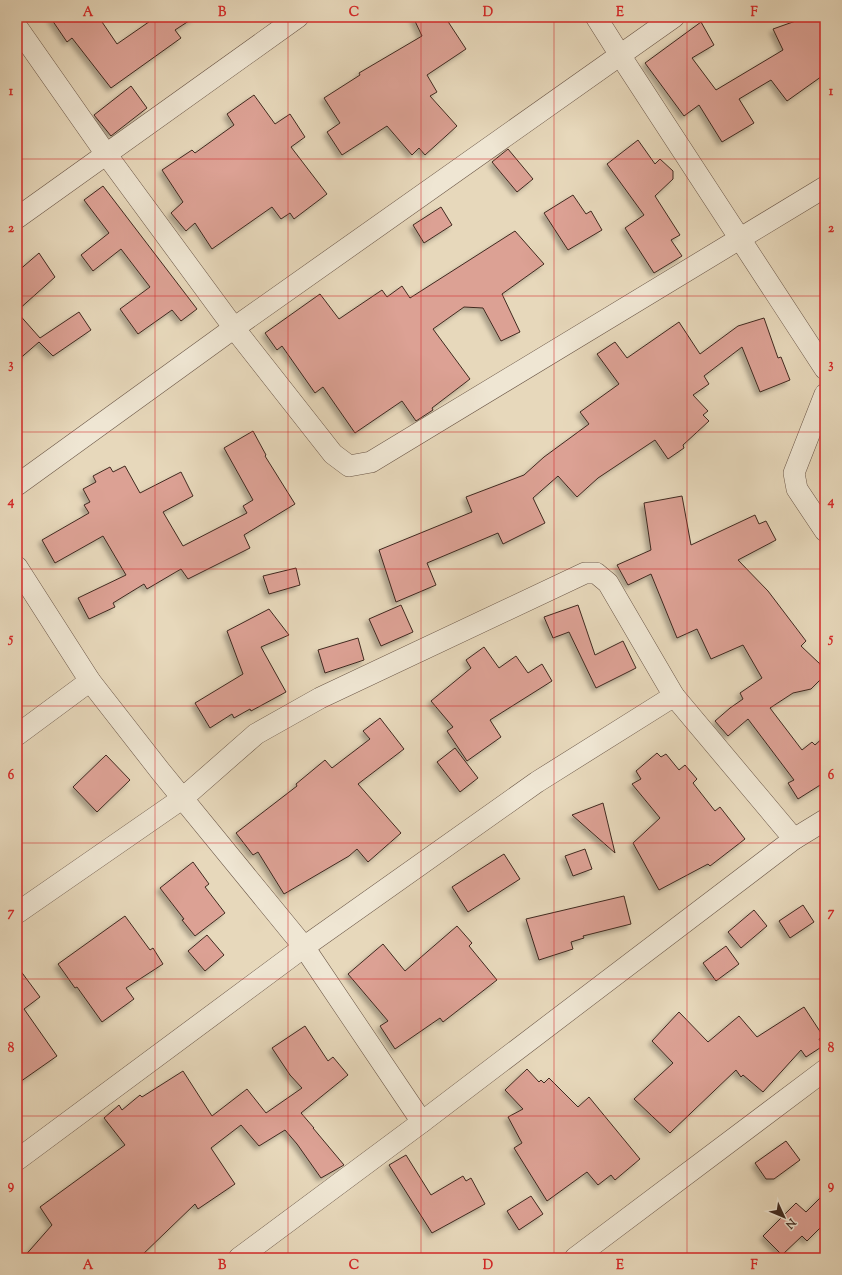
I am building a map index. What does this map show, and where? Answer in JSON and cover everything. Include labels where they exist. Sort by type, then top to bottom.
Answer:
[{"type":"street","points":[[17,218],[298,17]]},
{"type":"street","points":[[596,17],[825,369]]},
{"type":"street","points":[[17,485],[234,328],[674,17]]},
{"type":"street","points":[[17,27],[106,154],[234,328],[333,454],[349,466],[371,462],[825,186]]},
{"type":"street","points":[[825,394],[794,473],[797,489],[825,530]]},
{"type":"street","points":[[17,567],[90,681],[304,947],[422,1122]]},
{"type":"street","points":[[17,913],[183,798],[256,734],[320,698],[585,573],[596,573],[608,583],[674,696],[794,839]]},
{"type":"street","points":[[17,735],[90,681]]},
{"type":"street","points":[[17,1160],[304,947],[537,782],[674,696]]},
{"type":"street","points":[[239,1258],[422,1122],[794,839],[825,820]]},
{"type":"street","points":[[575,1258],[825,1070]]},
{"type":"building","points":[[50,17],[102,17],[100,19],[117,44],[156,17],[195,17],[175,30],[181,38],[111,88],[72,38],[67,42]]},
{"type":"building","points":[[413,17],[445,17],[466,49],[427,75],[437,92],[430,96],[457,126],[425,155],[419,148],[412,155],[387,126],[342,155],[327,132],[340,123],[324,98],[360,75],[359,73],[422,36]]},
{"type":"building","points":[[807,17],[825,17],[825,74],[787,101],[771,80],[739,99],[754,123],[722,142],[699,105],[684,116],[645,63],[701,22],[714,45],[692,58],[716,90],[783,50],[773,29]]},
{"type":"building","points":[[131,86],[147,108],[111,136],[94,115]]},
{"type":"building","points":[[254,95],[275,124],[290,114],[305,137],[291,147],[327,194],[294,219],[290,213],[281,219],[272,207],[212,249],[195,223],[186,231],[171,213],[183,202],[162,170],[192,150],[195,153],[234,125],[227,114]]},
{"type":"building","points":[[638,140],[655,164],[660,159],[673,171],[673,179],[655,196],[680,235],[671,240],[682,256],[654,273],[625,228],[644,215],[607,164]]},
{"type":"building","points":[[508,149],[533,179],[517,192],[492,162]]},
{"type":"building","points":[[103,186],[197,309],[181,321],[172,310],[138,334],[120,309],[150,287],[121,249],[93,271],[81,255],[109,233],[84,200]]},
{"type":"building","points":[[573,195],[586,214],[591,211],[602,230],[568,250],[544,213]]},
{"type":"building","points":[[441,207],[452,225],[424,243],[413,225]]},
{"type":"building","points":[[515,231],[544,264],[502,294],[520,332],[501,341],[483,308],[464,307],[433,329],[470,379],[432,408],[433,410],[416,421],[402,401],[355,433],[323,387],[315,393],[282,346],[277,350],[265,333],[320,294],[339,319],[382,290],[387,297],[402,286],[410,298]]},
{"type":"building","points":[[39,253],[55,277],[17,311],[17,272]]},
{"type":"building","points":[[17,312],[40,338],[79,312],[91,330],[53,356],[39,342],[17,361]]},
{"type":"building","points":[[764,318],[778,358],[781,357],[790,380],[760,392],[742,347],[704,376],[709,384],[693,395],[708,411],[703,415],[709,421],[683,445],[684,448],[668,459],[655,440],[598,478],[577,497],[558,476],[533,498],[545,523],[503,544],[498,533],[427,563],[436,585],[396,602],[379,550],[472,512],[466,497],[524,475],[544,457],[589,424],[580,412],[619,384],[597,354],[615,342],[627,358],[679,322],[700,354],[738,326]]},
{"type":"building","points":[[253,431],[266,455],[265,456],[295,504],[244,535],[250,548],[188,579],[181,569],[147,589],[144,584],[113,603],[115,607],[89,619],[78,598],[126,575],[103,536],[55,563],[42,540],[89,513],[84,505],[90,502],[83,489],[96,482],[93,476],[110,467],[113,472],[125,466],[140,493],[181,472],[193,496],[163,512],[183,546],[247,513],[243,506],[253,500],[224,448]]},
{"type":"building","points":[[682,496],[691,545],[755,515],[759,524],[766,521],[776,540],[738,560],[768,591],[806,641],[801,646],[820,664],[825,675],[811,689],[793,693],[770,708],[802,750],[812,742],[815,745],[825,736],[825,782],[798,799],[788,783],[794,780],[748,719],[728,736],[715,721],[743,699],[740,693],[762,678],[743,645],[711,659],[697,629],[677,638],[651,574],[628,585],[617,565],[651,550],[644,503]]},
{"type":"building","points":[[296,568],[300,585],[269,594],[263,576]]},
{"type":"building","points":[[401,605],[413,632],[381,646],[369,619]]},
{"type":"building","points":[[578,605],[595,655],[623,641],[636,668],[596,688],[569,632],[553,638],[544,617]]},
{"type":"building","points":[[269,609],[289,635],[261,647],[286,692],[251,711],[250,709],[234,718],[232,714],[210,728],[195,703],[243,674],[227,631]]},
{"type":"building","points":[[358,638],[364,660],[325,673],[318,650]]},
{"type":"building","points":[[484,647],[499,668],[516,656],[528,673],[542,664],[552,681],[490,720],[501,737],[467,761],[447,731],[453,727],[431,701],[471,668],[466,660]]},
{"type":"building","points":[[380,718],[404,749],[358,784],[401,833],[368,862],[357,849],[349,856],[284,894],[258,852],[253,855],[236,833],[297,786],[296,784],[325,760],[332,768],[370,739],[363,731]]},
{"type":"building","points":[[455,748],[478,778],[460,792],[437,762]]},
{"type":"building","points":[[657,753],[661,757],[666,754],[679,770],[685,765],[697,779],[693,783],[715,811],[720,807],[745,839],[710,866],[708,864],[659,890],[633,843],[660,818],[632,784],[641,779],[636,771]]},
{"type":"building","points":[[106,755],[130,780],[97,812],[73,787]]},
{"type":"building","points":[[603,803],[615,853],[572,815]]},
{"type":"building","points":[[585,849],[592,869],[573,876],[565,856]]},
{"type":"building","points":[[504,854],[520,879],[468,912],[452,887]]},
{"type":"building","points":[[193,862],[209,884],[205,887],[225,913],[195,936],[160,888]]},
{"type":"building","points":[[624,896],[631,924],[583,936],[584,938],[571,942],[573,949],[539,960],[526,919]]},
{"type":"building","points":[[803,905],[814,922],[790,938],[779,921]]},
{"type":"building","points":[[754,910],[767,926],[741,948],[728,932]]},
{"type":"building","points":[[125,916],[150,950],[153,948],[163,964],[126,988],[134,999],[102,1022],[77,987],[75,988],[58,964]]},
{"type":"building","points":[[457,926],[472,943],[469,946],[497,980],[443,1022],[440,1018],[395,1049],[380,1026],[388,1021],[348,974],[383,944],[405,971]]},
{"type":"building","points":[[207,935],[224,955],[205,971],[188,951]]},
{"type":"building","points":[[726,946],[739,964],[716,981],[703,963]]},
{"type":"building","points":[[17,966],[40,997],[24,1009],[57,1056],[17,1084]]},
{"type":"building","points":[[804,1007],[823,1036],[819,1039],[823,1046],[806,1057],[801,1050],[763,1092],[743,1075],[741,1077],[736,1070],[670,1133],[634,1099],[673,1063],[652,1041],[679,1012],[708,1042],[739,1016],[757,1037]]},
{"type":"building","points":[[305,1026],[328,1061],[333,1057],[348,1075],[301,1113],[344,1165],[321,1178],[285,1130],[259,1146],[241,1125],[211,1148],[235,1184],[198,1209],[195,1204],[139,1258],[23,1258],[52,1225],[40,1207],[125,1145],[104,1118],[119,1105],[122,1110],[140,1095],[142,1097],[183,1071],[212,1116],[247,1089],[266,1113],[302,1088],[290,1075],[272,1048]]},
{"type":"building","points":[[527,1069],[539,1082],[541,1080],[544,1083],[549,1078],[578,1107],[589,1097],[640,1159],[615,1180],[611,1175],[598,1185],[587,1172],[547,1201],[514,1148],[522,1143],[508,1117],[523,1109],[505,1090]]},
{"type":"building","points":[[786,1141],[800,1160],[774,1179],[766,1179],[755,1163]]},
{"type":"building","points":[[406,1155],[431,1195],[463,1176],[466,1181],[471,1178],[485,1204],[432,1233],[389,1165]]},
{"type":"building","points":[[825,1193],[825,1223],[807,1241],[802,1236],[782,1255],[763,1236],[796,1203],[806,1212]]},
{"type":"building","points":[[531,1196],[543,1214],[519,1230],[507,1211]]}]
